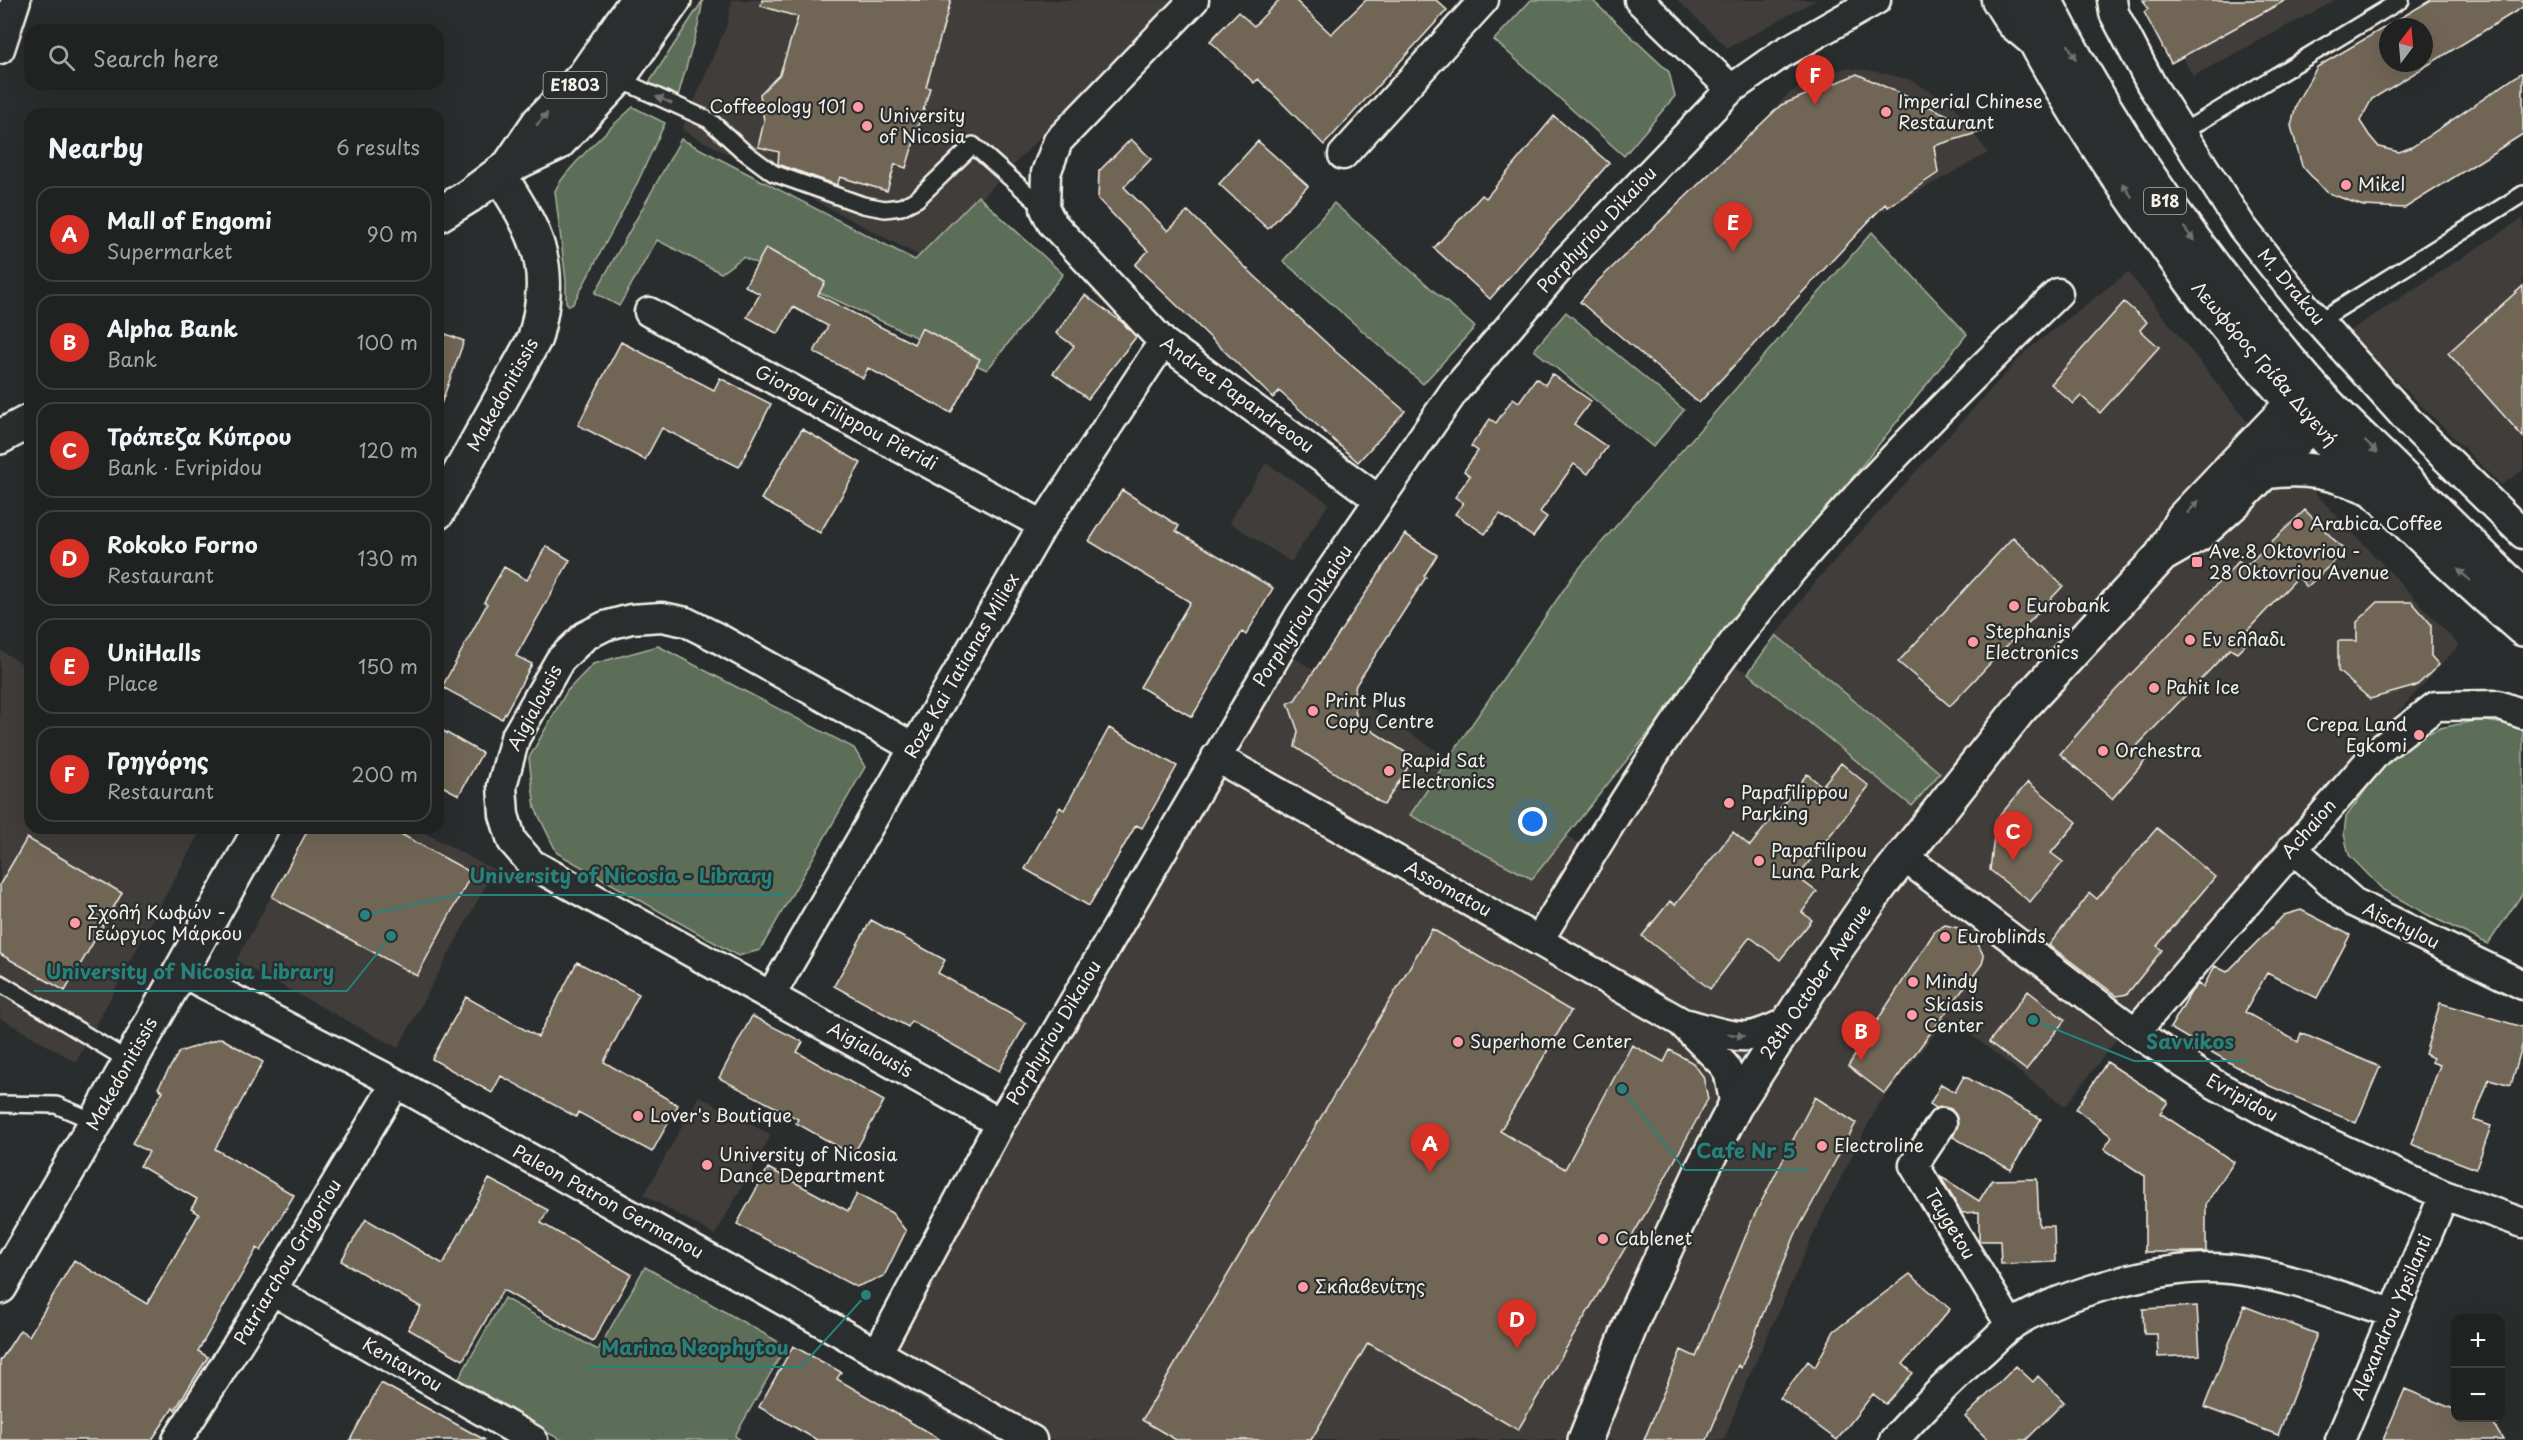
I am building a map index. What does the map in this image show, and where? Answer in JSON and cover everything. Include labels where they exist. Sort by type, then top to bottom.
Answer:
[{"type":"main road","name":"E1803","points":[[504,170],[539,122],[584,76],[637,0]]},
{"type":"main road","name":"E1803","points":[[504,170],[558,143],[618,79],[674,0]]},
{"type":"main road","name":"Λεωφόρος Γρίβα Διγενή","points":[[2015,0],[2034,41],[2106,160],[2214,312],[2310,404],[2523,596]]},
{"type":"main road","name":"Λεωφόρος Γρίβα Διγενή","points":[[2045,0],[2084,73],[2172,212],[2228,285],[2310,404],[2376,490],[2523,629]]},
{"type":"main road","points":[[444,211],[504,170]]},
{"type":"main road","name":"Makedonitissis","points":[[444,501],[536,338],[543,309],[545,282],[542,258],[504,170]]},
{"type":"main road","name":"28th October Avenue","points":[[2161,556],[2199,534],[2264,472],[2310,404]]},
{"type":"main road","name":"28th October Avenue","points":[[1585,1440],[1652,1276],[1698,1178],[1735,1106],[1828,961],[1903,856],[2019,710],[2161,556],[2183,518],[2310,404]]},
{"type":"main road","points":[[0,436],[24,424]]},
{"type":"main road","points":[[2264,472],[2293,468],[2316,471],[2342,476],[2376,490]]},
{"type":"main road","name":"Makedonitissis","points":[[0,1287],[96,1122],[258,834]]},
{"type":"street","points":[[0,49],[16,0]]},
{"type":"street","points":[[1045,209],[1046,173],[1058,141],[1194,0]]},
{"type":"street","points":[[1343,154],[1484,0]]},
{"type":"street","points":[[1639,0],[1731,89]]},
{"type":"street","name":"Porphyriou Dikaiou","points":[[878,1353],[1000,1123],[1051,1041],[1299,615],[1455,390],[1564,263],[1731,89],[1781,54],[1876,0]]},
{"type":"street","points":[[1996,0],[2011,24],[2022,35],[2034,41]]},
{"type":"street","name":"M. Drakou","points":[[2112,0],[2114,13],[2151,84],[2242,227],[2319,321],[2412,425],[2519,524]]},
{"type":"street","name":"Andrea Papandreoou","points":[[1045,209],[1052,223],[1162,342],[1379,500]]},
{"type":"street","points":[[1539,940],[1638,776],[1741,633],[1847,508],[1969,379],[2058,293]]},
{"type":"street","name":"Giorgou Filippou Pieridi","points":[[650,312],[1043,525]]},
{"type":"street","name":"Roze Kai Tatianas Miliex","points":[[771,996],[1043,525],[1162,342]]},
{"type":"street","name":"Aigialousis","points":[[915,748],[686,622],[662,617],[631,619],[605,626],[585,636],[560,660],[520,728],[509,756],[502,786],[504,815],[512,842],[532,864],[1000,1123]]},
{"type":"street","name":"Achaion","points":[[2135,1032],[2377,752],[2436,706],[2498,705],[2523,714]]},
{"type":"street","name":"Assomatou","points":[[1216,757],[1681,1022],[1725,1065],[1735,1106]]},
{"type":"street","name":"Aischylou","points":[[2292,848],[2353,902],[2523,985]]},
{"type":"street","name":"Evripidou","points":[[1903,856],[2135,1032],[2216,1085],[2290,1124],[2444,1195],[2523,1223]]},
{"type":"street","name":"Paleon Patron Germanou","points":[[179,971],[396,1083],[1032,1440]]},
{"type":"street","name":"Assomatou","points":[[1681,1022],[1731,1035],[1747,1036],[1761,1033],[1789,1021]]},
{"type":"street","name":"Patriarchou Grigoriou","points":[[177,1440],[272,1290],[396,1083]]},
{"type":"street","name":"Taygetou","points":[[1942,1123],[1914,1165],[2011,1326]]},
{"type":"street","name":"Alexandrou Ypsilanti","points":[[2340,1440],[2444,1195]]},
{"type":"street","points":[[1894,1440],[1944,1385],[2011,1326],[2064,1300],[2118,1281],[2174,1271],[2228,1269],[2277,1278],[2392,1313]]},
{"type":"street","name":"Kentavrou","points":[[272,1290],[533,1440]]},
{"type":"lane","points":[[2181,133],[2401,0]]},
{"type":"lane","points":[[618,79],[709,120],[742,150],[773,173],[863,205],[885,209],[902,207],[917,199],[973,145],[1045,209]]},
{"type":"lane","points":[[2319,321],[2523,194]]},
{"type":"lane","points":[[0,983],[129,1061]]},
{"type":"lane","points":[[0,1104],[56,1105],[96,1122]]},
{"type":"shaded area","name":"University of Nicosia","points":[[732,0],[1171,0],[984,196],[927,260],[682,130],[727,24]]},
{"type":"shaded area","points":[[1677,0],[1816,0],[1728,48]]},
{"type":"shaded area","points":[[2151,0],[2336,0],[2193,76]]},
{"type":"shaded area","points":[[1844,68],[1873,71],[1908,79],[1953,104],[1988,153],[1877,214],[1774,109],[1789,93]]},
{"type":"shaded area","points":[[2523,218],[2523,470],[2501,485],[2348,332]]},
{"type":"shaded area","points":[[2128,272],[2247,421],[2459,645],[2190,942],[2065,1107],[1948,1017],[1877,1107],[1825,1209],[1750,1374],[1724,1440],[992,1440],[868,1369],[1004,1126],[1295,658],[1583,846],[1714,657],[1748,672],[1816,581],[2025,352]]},
{"type":"shaded area","points":[[1266,463],[1329,503],[1291,562],[1229,522]]},
{"type":"shaded area","name":"Σχολή Κωφών - Γεώργιος Μάρκου","points":[[0,650],[24,665],[24,834],[199,834],[76,1062],[0,1018]]},
{"type":"shaded area","points":[[305,834],[427,834],[494,870],[398,1048],[236,961]]},
{"type":"shaded area","name":"University of Nicosia Dance Department","points":[[699,1096],[771,1135],[715,1235],[644,1195]]},
{"type":"green space","points":[[703,0],[698,26],[678,96],[649,83]]},
{"type":"green space","points":[[1531,0],[1592,0],[1669,72],[1675,96],[1624,156],[1494,40]]},
{"type":"green space","points":[[633,107],[665,123],[634,190],[573,304],[569,306],[566,302],[566,281],[555,191],[578,160]]},
{"type":"green space","points":[[681,139],[915,260],[978,196],[1063,274],[987,370],[743,257],[721,273],[657,240],[619,306],[595,293]]},
{"type":"green space","points":[[1334,203],[1475,327],[1423,384],[1283,261]]},
{"type":"green space","points":[[1872,232],[1967,334],[1532,879],[1410,815],[1575,573]]},
{"type":"green space","points":[[1566,312],[1684,410],[1653,447],[1534,350]]},
{"type":"green space","points":[[1776,635],[1940,773],[1912,806],[1748,673]]},
{"type":"green space","points":[[658,646],[854,748],[865,767],[760,950],[738,956],[557,853],[535,808],[529,758],[567,691],[593,664]]},
{"type":"green space","points":[[2479,720],[2518,726],[2523,729],[2523,893],[2488,944],[2383,890],[2349,855],[2344,834],[2346,817],[2402,745],[2440,728]]},
{"type":"green space","points":[[645,1267],[786,1346],[735,1436],[741,1440],[561,1440],[457,1382],[504,1298],[598,1350]]},
{"type":"building","points":[[762,0],[951,0],[926,87],[930,88],[906,168],[895,164],[887,191],[840,177],[837,185],[778,164],[779,152],[758,147],[764,121],[760,94],[780,74],[798,17],[761,6]]},
{"type":"building","points":[[1279,0],[1295,0],[1331,34],[1366,0],[1436,0],[1447,10],[1324,145],[1258,79],[1254,83],[1210,41],[1238,12],[1254,26]]},
{"type":"building","points":[[2143,0],[2286,0],[2171,63],[2144,12],[2148,9]]},
{"type":"building","points":[[2431,0],[2523,0],[2523,7],[2433,62],[2433,18],[2400,18]]},
{"type":"building","points":[[2379,31],[2379,72],[2416,72],[2372,99],[2360,121],[2379,147],[2399,152],[2412,147],[2523,72],[2523,134],[2405,208],[2363,206],[2326,192],[2302,166],[2291,126],[2297,102],[2317,67]]},
{"type":"building","points":[[1857,74],[1983,131],[1934,146],[1938,173],[1888,207],[1885,204],[1699,403],[1580,302],[1598,281],[1781,105]]},
{"type":"building","points":[[1554,116],[1609,163],[1490,299],[1434,248],[1482,195],[1486,198]]},
{"type":"building","points":[[1131,139],[1151,159],[1124,187],[1168,231],[1188,211],[1336,352],[1405,411],[1358,462],[1279,391],[1273,398],[1135,265],[1148,251],[1098,199],[1099,171]]},
{"type":"building","points":[[1258,141],[1308,186],[1268,229],[1219,184]]},
{"type":"building","points":[[766,248],[825,282],[818,295],[914,344],[922,328],[980,359],[951,413],[868,368],[863,378],[814,352],[828,326],[793,307],[778,334],[747,317],[760,294],[745,286]]},
{"type":"building","points":[[2523,286],[2523,437],[2448,353]]},
{"type":"building","points":[[1085,295],[1123,323],[1136,337],[1088,399],[1053,373],[1074,346],[1056,333]]},
{"type":"building","points":[[2124,302],[2147,322],[2140,330],[2159,347],[2100,413],[2081,396],[2073,404],[2051,384]]},
{"type":"building","points":[[444,333],[464,341],[444,396]]},
{"type":"building","points":[[621,342],[714,390],[720,378],[771,404],[739,467],[662,428],[645,460],[578,425]]},
{"type":"building","points":[[1552,374],[1591,401],[1574,424],[1607,447],[1588,474],[1574,464],[1540,512],[1547,517],[1533,537],[1500,514],[1485,534],[1455,514],[1463,503],[1455,497],[1470,476],[1464,471],[1478,451],[1471,446],[1490,419],[1496,423],[1513,398],[1519,402],[1536,378],[1545,385]]},
{"type":"building","points":[[802,429],[861,463],[820,533],[761,499]]},
{"type":"building","points":[[1122,490],[1179,526],[1176,531],[1273,588],[1246,635],[1242,632],[1192,717],[1140,687],[1190,602],[1089,541]]},
{"type":"building","points":[[2305,510],[2345,551],[2307,587],[2298,577],[2245,633],[2247,643],[2237,653],[2230,649],[2137,746],[2149,756],[2112,799],[2060,754],[2113,693],[2239,561],[2245,567]]},
{"type":"building","points":[[1405,534],[1437,555],[1424,576],[1426,577],[1356,685],[1353,697],[1357,721],[1414,758],[1384,805],[1295,747],[1298,731],[1288,703],[1295,700]]},
{"type":"building","points":[[2013,537],[2063,586],[1950,706],[1898,662]]},
{"type":"building","points":[[546,546],[570,560],[516,656],[532,664],[502,719],[444,688],[444,683],[487,604],[484,602],[504,567],[527,580]]},
{"type":"building","points":[[2378,602],[2412,602],[2431,624],[2431,656],[2439,665],[2416,686],[2370,699],[2338,671],[2338,641],[2357,641],[2357,622]]},
{"type":"building","points":[[1109,728],[1177,766],[1142,828],[1136,825],[1089,906],[1025,869],[1060,807],[1064,810]]},
{"type":"building","points":[[444,731],[482,753],[459,795],[444,787]]},
{"type":"building","name":"Papafilipou Luna Park","points":[[1841,763],[1869,786],[1797,877],[1817,892],[1802,912],[1812,920],[1780,960],[1750,937],[1710,989],[1642,936],[1670,901],[1675,905],[1733,832],[1750,846],[1807,774],[1822,786]]},
{"type":"building","points":[[2028,782],[2077,822],[2051,853],[2063,862],[2030,902],[1990,870],[1996,820]]},
{"type":"building","points":[[2157,828],[2215,877],[2157,946],[2162,950],[2127,994],[2117,996],[2049,945],[2090,893],[2097,899]]},
{"type":"building","points":[[306,834],[401,834],[472,873],[417,976],[272,897]]},
{"type":"building","points":[[27,838],[122,893],[65,991],[0,954],[0,884]]},
{"type":"building","points":[[2301,910],[2350,935],[2317,998],[2267,973],[2245,1012],[2298,1042],[2301,1033],[2380,1067],[2356,1123],[2270,1086],[2170,1028],[2191,992],[2198,984],[2203,987],[2215,966],[2227,972],[2284,915]]},
{"type":"building","points":[[871,920],[945,960],[938,973],[1026,1023],[999,1071],[911,1021],[908,1027],[834,986]]},
{"type":"building","name":"Skiasis Center","points":[[1945,925],[1958,928],[1979,946],[1984,957],[1982,964],[1885,1094],[1848,1066],[1935,931]]},
{"type":"building","points":[[1432,929],[1571,1011],[1500,1131],[1565,1169],[1632,1045],[1664,1062],[1670,1050],[1693,1063],[1703,1076],[1708,1099],[1647,1211],[1518,1430],[1368,1343],[1311,1440],[1176,1440],[1142,1420]]},
{"type":"building","points":[[577,962],[639,994],[604,1062],[678,1105],[652,1152],[578,1112],[576,1117],[501,1076],[492,1093],[432,1059],[466,997],[538,1037]]},
{"type":"building","points":[[2028,991],[2065,1020],[2026,1070],[1989,1042]]},
{"type":"building","points":[[2440,1003],[2523,1027],[2523,1043],[2511,1085],[2489,1079],[2474,1120],[2491,1126],[2476,1169],[2411,1144],[2440,1065],[2431,1062],[2433,1058],[2425,1054]]},
{"type":"building","points":[[752,1016],[803,1042],[797,1052],[884,1101],[853,1155],[796,1123],[798,1119],[719,1078]]},
{"type":"building","points":[[221,1038],[263,1062],[215,1149],[294,1195],[261,1251],[257,1248],[198,1351],[208,1357],[175,1410],[173,1408],[152,1440],[0,1440],[0,1361],[20,1330],[29,1336],[74,1260],[147,1304],[199,1214],[191,1209],[197,1199],[140,1166],[149,1152],[132,1143],[163,1091],[158,1088],[179,1052]]},
{"type":"building","points":[[2107,1062],[2168,1102],[2160,1113],[2234,1162],[2206,1204],[2206,1252],[2145,1252],[2145,1176],[2104,1149],[2112,1137],[2076,1109]]},
{"type":"building","points":[[1964,1076],[2041,1119],[2011,1170],[1953,1137],[1958,1125],[1956,1115],[1951,1109],[1936,1108],[1930,1104],[1941,1084],[1955,1092]]},
{"type":"building","points":[[1815,1097],[1856,1123],[1795,1235],[1741,1368],[1738,1365],[1707,1440],[1644,1440],[1681,1350],[1696,1357],[1753,1218]]},
{"type":"building","points":[[768,1168],[848,1211],[857,1194],[892,1213],[906,1231],[884,1276],[856,1287],[737,1224]]},
{"type":"building","points":[[1940,1176],[1979,1201],[1992,1180],[2037,1179],[2039,1226],[2054,1226],[2055,1262],[2001,1264],[2000,1241],[1979,1241],[1979,1212],[1962,1213]]},
{"type":"building","points":[[489,1179],[548,1210],[541,1223],[631,1274],[593,1341],[503,1290],[463,1360],[408,1329],[421,1307],[341,1261],[366,1219],[443,1264]]},
{"type":"building","points":[[1910,1274],[1950,1309],[1903,1364],[1913,1373],[1886,1404],[1873,1394],[1837,1440],[1780,1398],[1808,1361],[1815,1367],[1834,1331]]},
{"type":"building","points":[[2197,1306],[2200,1355],[2158,1357],[2157,1334],[2144,1334],[2143,1309]]},
{"type":"building","points":[[2244,1306],[2317,1334],[2278,1435],[2204,1407]]},
{"type":"building","points":[[793,1346],[841,1372],[837,1379],[941,1440],[817,1440],[759,1407]]},
{"type":"building","points":[[2016,1366],[2033,1382],[2038,1376],[2064,1402],[2026,1440],[1988,1440],[1965,1417]]},
{"type":"building","points":[[381,1383],[485,1440],[350,1440]]},
{"type":"building","points":[[2405,1389],[2451,1408],[2451,1422],[2492,1422],[2503,1440],[2383,1440]]},
{"type":"place","name":"Γρηγόρης","points":[[1815,105]]},
{"type":"place","name":"Coffeeology 101","points":[[858,107]]},
{"type":"place","name":"Imperial Chinese Restaurant","points":[[1886,112]]},
{"type":"place","name":"University of Nicosia","points":[[867,126]]},
{"type":"place","name":"Mikel","points":[[2346,185]]},
{"type":"place","name":"UniHalls","points":[[1733,252]]},
{"type":"place","name":"Arabica Coffee","points":[[2298,524]]},
{"type":"place","name":"Ave.8 Oktovriou - 28 Oktovriou Avenue","points":[[2197,562]]},
{"type":"place","name":"Eurobank","points":[[2014,606]]},
{"type":"place","name":"Εν ελλαδι","points":[[2190,640]]},
{"type":"place","name":"Stephanis Electronics","points":[[1973,642]]},
{"type":"place","name":"Pahit Ice","points":[[2154,688]]},
{"type":"place","name":"Print Plus Copy Centre","points":[[1313,711]]},
{"type":"place","name":"Crepa Land Egkomi","points":[[2419,735]]},
{"type":"place","name":"Orchestra","points":[[2103,751]]},
{"type":"place","name":"Rapid Sat Electronics","points":[[1389,771]]},
{"type":"place","name":"Papafilippou Parking","points":[[1729,803]]},
{"type":"place","name":"Papafilipou Luna Park","points":[[1759,861]]},
{"type":"place","name":"Τράπεζα Κύπρου","points":[[2013,861]]},
{"type":"place","name":"University of Nicosia - Library","points":[[365,915]]},
{"type":"place","name":"Σχολή Κωφών - Γεώργιος Μάρκου","points":[[75,923]]},
{"type":"place","name":"University of Nicosia Library","points":[[391,936]]},
{"type":"place","name":"Euroblinds","points":[[1945,937]]},
{"type":"place","name":"Mindy","points":[[1913,982]]},
{"type":"place","name":"Skiasis Center","points":[[1912,1015]]},
{"type":"place","name":"Savvikos","points":[[2033,1020]]},
{"type":"place","name":"Superhome Center","points":[[1458,1042]]},
{"type":"place","name":"Alpha Bank","points":[[1861,1061]]},
{"type":"place","name":"Cafe Nr 5","points":[[1622,1089]]},
{"type":"place","name":"Lover's Boutique","points":[[638,1116]]},
{"type":"place","name":"Electroline","points":[[1822,1146]]},
{"type":"place","name":"University of Nicosia Dance Department","points":[[707,1165]]},
{"type":"place","name":"Mall of Engomi","points":[[1430,1173]]},
{"type":"place","name":"Cablenet","points":[[1603,1239]]},
{"type":"place","name":"Σκλαβενίτης","points":[[1303,1287]]},
{"type":"place","name":"Marina Neophytou","points":[[866,1295]]},
{"type":"place","name":"Rokoko Forno","points":[[1517,1349]]}]
